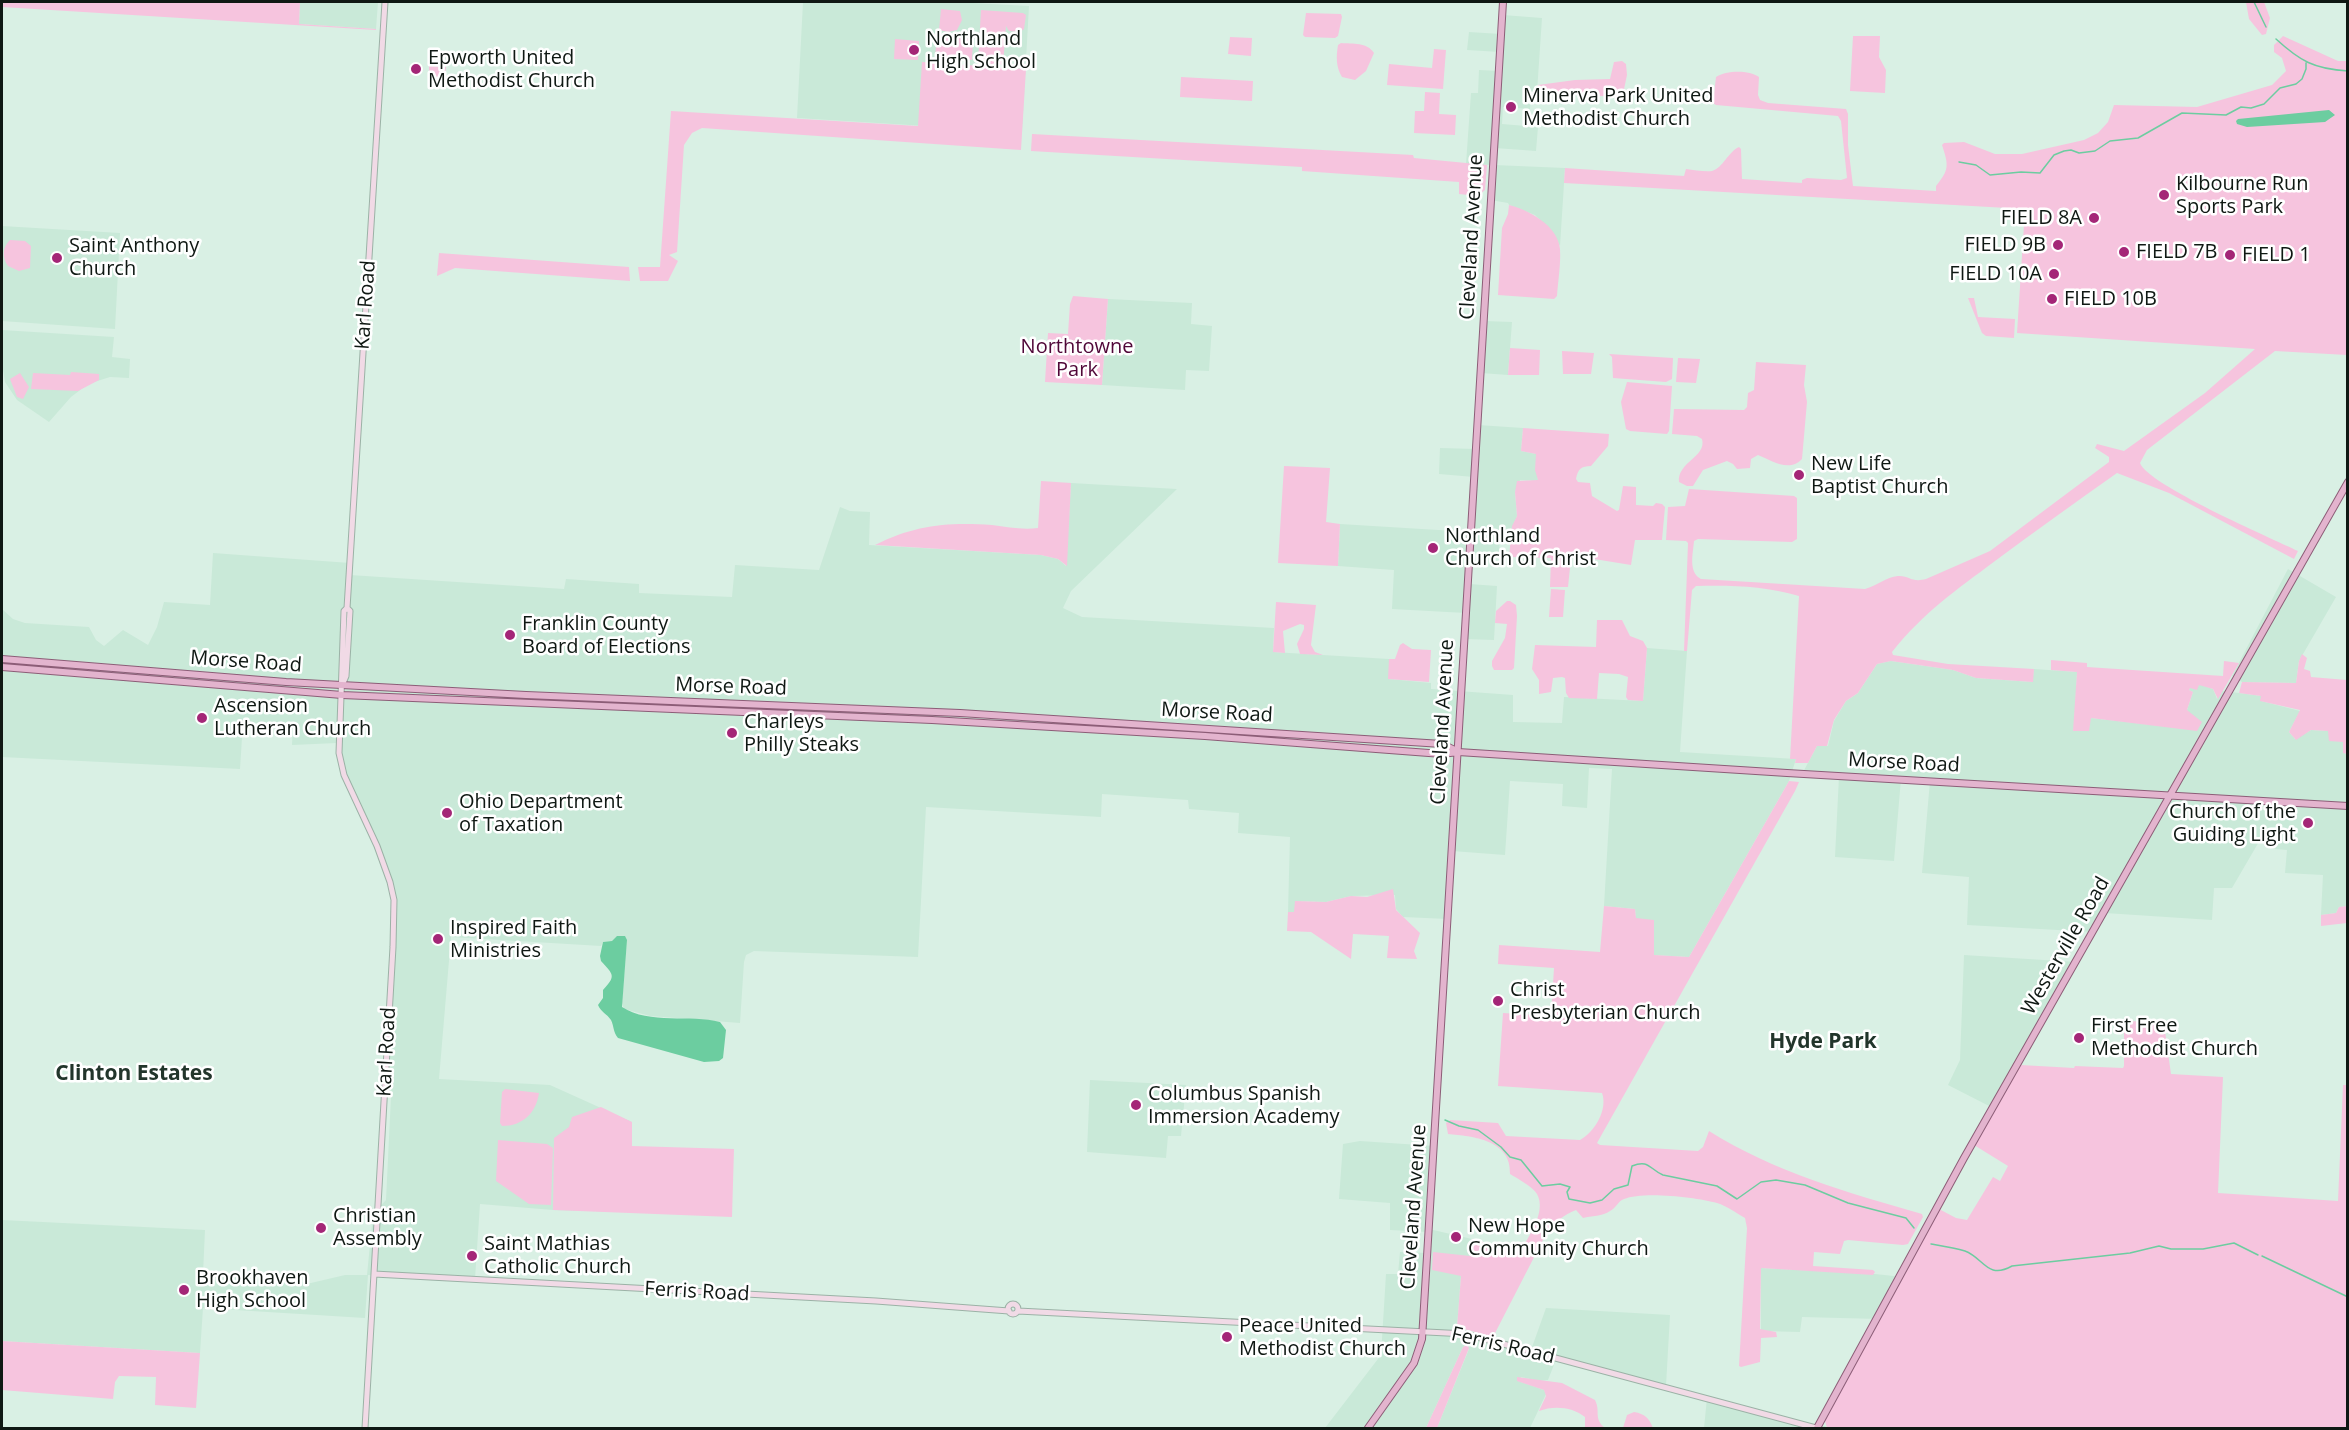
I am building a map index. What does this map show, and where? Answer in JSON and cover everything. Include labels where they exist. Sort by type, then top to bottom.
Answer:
[{"type":"main road","name":"Karl Road","points":[[364,1428],[394,900],[380,853],[342,770],[338,744],[342,695],[341,658],[344,611],[347,608],[385,2]]},
{"type":"main road","name":"Cleveland Avenue","points":[[1368,1428],[1414,1363],[1420,1349],[1422,1331],[1503,2]]},
{"type":"main road","name":"Westerville Road","points":[[1817,1428],[1964,1158],[2348,482]]},
{"type":"main road","name":"Morse Road","points":[[2,660],[239,679],[526,696],[932,712],[1312,735],[1443,744],[1458,752]]},
{"type":"main road","name":"Morse Road","points":[[2,667],[342,695],[891,718],[1276,741],[1442,754],[1458,752],[2348,806]]},
{"type":"main road","points":[[202,685],[209,682],[235,682],[239,679]]},
{"type":"main road","points":[[891,718],[932,712]]},
{"type":"main road","points":[[1276,741],[1312,735]]},
{"type":"main road","points":[[1311,744],[1355,738]]},
{"type":"main road","name":"Ferris Road","points":[[374,1274],[984,1308],[1009,1309],[1014,1304],[1018,1309],[1037,1311],[1466,1334],[1817,1428]]},
{"type":"shaded area","points":[[300,2],[378,2],[376,29],[299,24]]},
{"type":"shaded area","name":"Northland High School","points":[[803,2],[954,2],[1029,6],[1022,132],[797,118]]},
{"type":"shaded area","points":[[1503,15],[1542,18],[1537,92],[1531,92],[1530,109],[1503,107],[1502,124],[1538,127],[1536,151],[1495,148],[1494,165],[1565,168],[1560,246],[1553,234],[1535,215],[1508,203],[1490,200],[1493,165],[1466,164],[1471,93],[1478,93],[1479,70],[1499,71],[1500,52],[1467,50],[1469,32],[1501,34]]},
{"type":"shaded area","points":[[2329,110],[2335,115],[2325,122],[2247,127],[2237,124],[2236,121],[2238,119]]},
{"type":"shaded area","points":[[2,226],[120,233],[115,329],[2,321]]},
{"type":"shaded area","points":[[1108,299],[1192,303],[1191,324],[1212,326],[1209,371],[1186,370],[1185,390],[1102,385]]},
{"type":"shaded area","points":[[1484,321],[1512,322],[1508,375],[1481,373]]},
{"type":"shaded area","points":[[2,330],[114,337],[112,357],[130,359],[129,378],[110,377],[88,384],[71,397],[49,422],[17,400],[5,382],[2,363]]},
{"type":"shaded area","points":[[1478,425],[1523,428],[1521,451],[1536,454],[1538,481],[1520,480],[1515,492],[1517,516],[1511,533],[1500,532],[1499,556],[1471,555],[1469,584],[1497,586],[1494,640],[1464,639],[1466,613],[1392,609],[1394,570],[1338,566],[1340,524],[1471,532],[1474,477],[1439,474],[1440,448],[1476,449]]},
{"type":"shaded area","points":[[1071,483],[1177,489],[1071,591],[1063,608],[1082,617],[1274,628],[1273,652],[1389,659],[1389,679],[1431,683],[1431,689],[1513,695],[1513,722],[1562,723],[1564,697],[1643,701],[1647,648],[1687,651],[1680,752],[1796,759],[1789,781],[1689,957],[1654,955],[1636,918],[1635,909],[1604,906],[1612,769],[1589,768],[1587,808],[1562,806],[1563,784],[1510,781],[1505,855],[1452,851],[1448,919],[1403,917],[1396,909],[1395,895],[1351,896],[1326,902],[1295,901],[1295,912],[1288,912],[1290,837],[1238,833],[1239,813],[1189,809],[1188,800],[1102,794],[1101,817],[926,807],[918,957],[754,951],[746,955],[744,962],[740,1023],[650,1016],[624,1009],[622,1003],[627,940],[603,942],[601,946],[451,937],[439,1079],[550,1085],[632,1122],[630,1212],[553,1210],[480,1204],[475,1279],[368,1275],[365,1318],[203,1308],[200,1353],[2,1341],[2,1220],[205,1230],[203,1274],[311,1283],[345,1275],[367,1275],[373,1214],[386,1200],[392,1076],[387,1075],[395,929],[388,871],[343,771],[337,743],[292,745],[293,725],[243,722],[240,769],[2,757],[2,609],[13,619],[25,623],[89,627],[96,640],[104,646],[123,630],[148,645],[157,627],[164,602],[210,605],[213,553],[350,563],[350,575],[564,589],[566,579],[639,584],[639,593],[732,597],[735,565],[819,570],[840,507],[850,511],[870,512],[869,545],[1041,555],[1058,559],[1066,566]]},
{"type":"shaded area","points":[[2288,569],[2336,597],[2299,661],[2296,683],[2242,682],[2232,676]]},
{"type":"shaded area","points":[[1891,661],[1953,670],[1976,678],[2032,682],[2034,669],[2077,672],[2074,731],[2091,718],[2197,730],[2187,710],[2193,692],[2189,690],[2190,687],[2199,684],[2213,689],[2217,699],[2222,691],[2261,696],[2261,701],[2300,711],[2289,732],[2295,739],[2311,730],[2328,731],[2344,742],[2343,753],[2348,754],[2347,906],[2339,907],[2336,913],[2321,915],[2323,875],[2285,873],[2287,850],[2275,849],[2276,840],[2260,840],[2232,888],[2214,888],[2212,920],[2105,913],[2094,932],[1967,925],[1969,877],[1922,873],[1930,781],[1901,779],[1894,861],[1835,857],[1839,776],[1802,774],[1817,746],[1828,746],[1834,721],[1846,701],[1858,693],[1877,664]]},
{"type":"shaded area","points":[[617,936],[625,936],[627,940],[622,1007],[657,1018],[720,1022],[726,1030],[723,1058],[719,1061],[704,1062],[618,1038],[611,1020],[598,1005],[603,998],[603,990],[612,978],[609,969],[601,961],[603,942],[612,941]]},
{"type":"shaded area","points":[[1964,955],[2076,962],[1995,1109],[1948,1085],[1960,1060]]},
{"type":"shaded area","name":"Columbus Spanish Immersion Academy","points":[[1090,1080],[1186,1085],[1181,1136],[1168,1136],[1166,1158],[1087,1152]]},
{"type":"shaded area","points":[[1360,1141],[1434,1146],[1435,1190],[1429,1229],[1472,1239],[1470,1257],[1433,1253],[1461,1276],[1457,1327],[1531,1350],[1546,1308],[1670,1315],[1666,1386],[1557,1357],[1548,1380],[1539,1381],[1521,1377],[1518,1381],[1544,1390],[1546,1394],[1530,1428],[1437,1428],[1469,1349],[1467,1345],[1463,1347],[1426,1428],[1325,1428],[1381,1355],[1386,1274],[1398,1274],[1400,1252],[1428,1253],[1428,1232],[1390,1230],[1390,1203],[1339,1199],[1343,1144]]},
{"type":"shaded area","points":[[1761,1268],[1903,1277],[1879,1319],[1802,1317],[1800,1332],[1761,1331]]},
{"type":"shaded area","points":[[1707,1398],[1809,1425],[1825,1426],[1827,1428],[1704,1428]]},
{"type":"green space","points":[[2,2],[300,2],[299,24],[376,30],[2,7]]},
{"type":"green space","points":[[2246,2],[2264,2],[2270,18],[2266,34],[2262,35],[2249,19]]},
{"type":"green space","points":[[941,9],[960,11],[962,20],[957,30],[948,32],[939,30]]},
{"type":"green space","points":[[981,10],[1026,15],[1024,29],[1020,32],[1009,31],[1006,26],[1003,65],[978,63]]},
{"type":"green space","points":[[1306,13],[1341,14],[1338,36],[1335,38],[1305,37],[1303,35]]},
{"type":"green space","points":[[1853,36],[1880,36],[1879,57],[1886,70],[1885,93],[1850,91]]},
{"type":"green space","name":"Kilbourne Run Sports Park","points":[[2283,36],[2338,61],[2347,61],[2347,355],[2275,351],[2147,450],[2140,463],[2148,473],[2186,497],[2298,551],[2294,559],[2169,493],[2117,473],[1953,592],[1916,625],[1892,652],[1893,655],[1948,664],[2034,669],[2033,682],[1976,678],[1953,670],[1891,661],[1877,664],[1858,693],[1846,701],[1834,720],[1827,746],[1817,746],[1808,763],[1795,763],[1796,759],[1790,759],[1799,596],[1748,587],[1696,586],[1692,590],[1687,651],[1684,651],[1688,543],[1666,540],[1668,507],[1685,506],[1689,489],[1797,498],[1797,539],[1792,542],[1698,539],[1694,541],[1693,567],[1694,572],[1701,579],[1865,589],[1898,576],[1917,580],[1926,579],[1990,551],[2109,462],[2109,457],[2095,448],[2097,444],[2124,451],[2205,393],[2255,349],[2017,333],[2025,209],[1564,183],[1565,168],[1684,176],[1686,169],[1712,171],[1716,169],[1739,147],[1741,149],[1742,179],[1802,183],[1802,180],[1807,178],[1841,180],[1847,178],[1841,121],[1838,116],[1713,103],[1716,77],[1726,73],[1744,72],[1759,77],[1758,95],[1760,100],[1768,103],[1846,109],[1853,186],[1936,191],[1936,186],[1946,167],[1942,145],[1944,143],[1964,142],[1995,154],[2022,154],[2084,140],[2098,133],[2108,122],[2114,105],[2197,107],[2272,85],[2286,71],[2282,58],[2274,52],[2274,45]]},
{"type":"green space","points":[[937,37],[973,39],[972,60],[935,57]]},
{"type":"green space","points":[[1230,37],[1252,38],[1251,56],[1228,54]]},
{"type":"green space","points":[[895,39],[919,41],[918,60],[894,59]]},
{"type":"green space","points":[[1341,43],[1364,45],[1374,53],[1366,71],[1355,80],[1342,77],[1337,62],[1338,45]]},
{"type":"green space","points":[[1434,49],[1446,50],[1443,89],[1387,85],[1389,64],[1432,68]]},
{"type":"green space","points":[[1622,61],[1626,64],[1627,75],[1623,94],[1618,97],[1537,92],[1538,85],[1575,80],[1610,79],[1614,62]]},
{"type":"green space","points":[[922,62],[1026,69],[1021,150],[702,128],[692,133],[684,145],[677,252],[669,255],[678,261],[668,281],[640,281],[638,267],[660,267],[671,111],[918,126]]},
{"type":"green space","points":[[429,66],[446,67],[445,77],[429,77]]},
{"type":"green space","points":[[1181,77],[1253,81],[1252,101],[1180,97]]},
{"type":"green space","points":[[1425,92],[1440,93],[1439,114],[1456,115],[1455,135],[1414,133],[1415,111],[1424,111]]},
{"type":"green space","points":[[1032,134],[1413,155],[1414,158],[1487,165],[1485,190],[1478,196],[1459,194],[1459,182],[1302,171],[1302,167],[1031,151]]},
{"type":"green space","points":[[1509,205],[1541,220],[1558,240],[1560,267],[1557,296],[1554,299],[1498,295],[1502,228]]},
{"type":"green space","points":[[10,240],[25,241],[31,246],[30,268],[19,271],[8,266],[4,253],[5,246]]},
{"type":"green space","points":[[439,253],[629,267],[630,281],[455,268],[437,276]]},
{"type":"green space","name":"Northtowne Park","points":[[1073,296],[1108,299],[1102,385],[1045,382],[1048,333],[1068,334],[1070,304]]},
{"type":"green space","points":[[1968,298],[1974,298],[1978,317],[2015,319],[2014,338],[1986,336],[1982,333]]},
{"type":"green space","points":[[1510,348],[1540,350],[1539,375],[1508,375]]},
{"type":"green space","points":[[1562,351],[1594,353],[1591,374],[1563,374]]},
{"type":"green space","points":[[1609,354],[1673,358],[1672,379],[1666,382],[1613,378],[1612,357]]},
{"type":"green space","points":[[1678,358],[1700,359],[1696,383],[1676,382]]},
{"type":"green space","points":[[1756,362],[1806,365],[1804,385],[1807,402],[1802,459],[1797,463],[1786,465],[1758,455],[1751,459],[1750,468],[1737,469],[1727,461],[1703,470],[1693,486],[1679,482],[1682,469],[1700,451],[1702,439],[1697,436],[1672,434],[1674,409],[1744,410],[1747,407],[1748,393],[1754,390]]},
{"type":"green space","points":[[71,372],[99,374],[99,380],[78,391],[31,389],[33,373],[70,375]]},
{"type":"green space","points":[[20,373],[29,387],[23,399],[17,397],[10,379]]},
{"type":"green space","points":[[1627,382],[1672,386],[1667,434],[1626,429],[1621,402]]},
{"type":"green space","points":[[1523,428],[1609,434],[1608,446],[1591,466],[1580,469],[1576,479],[1578,482],[1590,483],[1592,496],[1617,511],[1623,486],[1636,487],[1636,505],[1662,504],[1665,507],[1662,540],[1635,540],[1631,565],[1588,558],[1571,558],[1568,587],[1550,587],[1551,558],[1509,557],[1512,526],[1517,516],[1515,492],[1517,481],[1538,480],[1535,470],[1536,454],[1521,451]]},
{"type":"green space","points":[[1284,466],[1330,468],[1326,522],[1340,524],[1338,566],[1278,563]]},
{"type":"green space","points":[[1041,481],[1071,483],[1067,566],[1058,559],[1041,555],[875,545],[904,533],[932,526],[976,524],[1038,528]]},
{"type":"green space","points":[[1551,589],[1565,590],[1563,617],[1549,617]]},
{"type":"green space","points":[[1507,601],[1516,605],[1514,668],[1494,670],[1492,661],[1505,638],[1507,624],[1495,623],[1496,611]]},
{"type":"green space","points":[[1276,602],[1316,605],[1311,645],[1315,652],[1323,655],[1300,654],[1297,644],[1304,625],[1300,624],[1283,631],[1285,653],[1273,652]]},
{"type":"green space","points":[[1597,620],[1622,620],[1630,636],[1643,641],[1647,648],[1643,701],[1628,700],[1626,697],[1628,677],[1619,674],[1599,673],[1597,699],[1569,698],[1566,693],[1565,678],[1562,677],[1553,678],[1551,692],[1539,694],[1539,680],[1532,669],[1535,645],[1596,647]]},
{"type":"green space","points":[[1403,643],[1412,649],[1431,650],[1429,682],[1388,679],[1389,659],[1395,659]]},
{"type":"green space","points":[[2302,654],[2307,658],[2304,669],[2310,671],[2311,677],[2347,680],[2347,754],[2343,753],[2343,742],[2329,741],[2328,731],[2311,730],[2296,740],[2289,732],[2300,710],[2260,701],[2261,696],[2239,693],[2242,682],[2296,683]]},
{"type":"green space","points":[[2051,660],[2087,663],[2087,667],[2223,676],[2224,661],[2239,663],[2218,699],[2213,689],[2199,685],[2197,690],[2190,688],[2189,690],[2193,692],[2187,710],[2202,722],[2197,731],[2091,718],[2089,731],[2073,731],[2077,672],[2051,670]]},
{"type":"green space","points":[[1789,781],[1799,782],[1597,1143],[1698,1151],[1703,1147],[1709,1131],[1786,1170],[1922,1214],[1923,1217],[1908,1244],[1848,1240],[1844,1241],[1840,1254],[1814,1252],[1813,1266],[1873,1270],[1875,1272],[1873,1275],[1761,1268],[1760,1329],[1776,1332],[1777,1337],[1761,1338],[1760,1362],[1741,1367],[1739,1366],[1747,1228],[1745,1218],[1724,1206],[1708,1201],[1670,1196],[1632,1197],[1622,1200],[1604,1214],[1583,1218],[1576,1210],[1556,1222],[1546,1234],[1493,1337],[1457,1327],[1461,1276],[1432,1270],[1433,1252],[1470,1256],[1472,1239],[1520,1252],[1540,1209],[1537,1194],[1532,1188],[1510,1174],[1505,1154],[1498,1147],[1468,1136],[1448,1134],[1446,1123],[1450,1120],[1498,1123],[1506,1136],[1580,1140],[1591,1132],[1599,1120],[1603,1106],[1602,1093],[1498,1086],[1503,1013],[1551,1016],[1554,968],[1498,964],[1499,945],[1600,952],[1604,906],[1635,909],[1636,918],[1654,920],[1654,955],[1689,957]]},
{"type":"green space","points":[[1393,889],[1396,910],[1420,933],[1414,951],[1417,959],[1387,958],[1389,936],[1353,934],[1351,959],[1311,932],[1287,931],[1288,912],[1294,912],[1295,901],[1326,902],[1351,896],[1367,897]]},
{"type":"green space","points":[[2347,906],[2347,923],[2321,926],[2321,915],[2336,913],[2339,907]]},
{"type":"green space","points":[[2124,1022],[2164,1024],[2171,1074],[2223,1077],[2218,1193],[2338,1201],[2343,1085],[2347,1085],[2347,1428],[1827,1428],[1825,1421],[1939,1209],[1956,1218],[1967,1220],[1993,1177],[2000,1181],[2008,1166],[1974,1145],[2021,1065],[2123,1068]]},
{"type":"green space","points":[[505,1089],[539,1093],[535,1107],[527,1117],[516,1124],[502,1126],[500,1123],[502,1092]]},
{"type":"green space","points":[[601,1107],[632,1122],[632,1146],[734,1149],[732,1217],[553,1210],[554,1138],[569,1127],[572,1117]]},
{"type":"green space","points":[[498,1140],[547,1144],[553,1148],[551,1205],[529,1204],[496,1181]]},
{"type":"green space","points":[[2,1341],[200,1353],[196,1408],[155,1405],[156,1377],[119,1376],[115,1382],[113,1399],[2,1390]]},
{"type":"green space","points":[[1467,1345],[1469,1348],[1437,1428],[1426,1428],[1463,1347]]},
{"type":"green space","points":[[1517,1377],[1562,1383],[1595,1400],[1599,1421],[1605,1428],[1585,1428],[1585,1417],[1569,1409],[1551,1408],[1539,1411],[1546,1396],[1544,1390],[1517,1381]]},
{"type":"green space","points":[[1634,1412],[1646,1417],[1653,1428],[1623,1428],[1627,1415]]},
{"type":"waterway","points":[[2254,2],[2266,27]]},
{"type":"waterway","points":[[2276,39],[2308,62],[2317,66],[2348,71]]},
{"type":"waterway","points":[[1959,162],[1976,165],[1990,175],[2040,173],[2054,155],[2071,150],[2079,153],[2095,151],[2110,141],[2138,138],[2182,113],[2226,115],[2241,107],[2251,108],[2264,104],[2280,88],[2296,84],[2302,79],[2306,63]]},
{"type":"waterway","points":[[1445,1120],[1478,1130],[1501,1147],[1510,1157],[1521,1160],[1542,1186],[1560,1184],[1570,1187],[1567,1192],[1569,1199],[1590,1203],[1602,1200],[1614,1189],[1628,1185],[1632,1166],[1646,1164],[1663,1175],[1717,1186],[1737,1199],[1761,1182],[1776,1180],[1805,1185],[1848,1203],[1906,1218],[1914,1228]]},
{"type":"waterway","points":[[1931,1244],[1965,1251],[1997,1271],[2012,1266],[2130,1253],[2159,1246],[2171,1249],[2203,1249],[2234,1243],[2258,1255]]},
{"type":"waterway","points":[[2262,1256],[2348,1297]]},
{"type":"place","name":"Northland High School","points":[[914,50]]},
{"type":"place","name":"Epworth United Methodist Church","points":[[416,69]]},
{"type":"place","name":"Minerva Park United Methodist Church","points":[[1511,107]]},
{"type":"place","name":"Kilbourne Run Sports Park","points":[[2164,195]]},
{"type":"place","name":"FIELD 8A","points":[[2094,218]]},
{"type":"place","name":"FIELD 9B","points":[[2058,245]]},
{"type":"place","name":"FIELD 7B","points":[[2124,252]]},
{"type":"place","name":"FIELD 1","points":[[2230,255]]},
{"type":"place","name":"Saint Anthony Church","points":[[57,258]]},
{"type":"place","name":"FIELD 10A","points":[[2054,274]]},
{"type":"place","name":"FIELD 10B","points":[[2052,299]]},
{"type":"place","name":"New Life Baptist Church","points":[[1799,475]]},
{"type":"place","name":"Northland Church of Christ","points":[[1433,548]]},
{"type":"place","name":"Franklin County Board of Elections","points":[[510,635]]},
{"type":"place","name":"Ascension Lutheran Church","points":[[202,718]]},
{"type":"place","name":"Charleys Philly Steaks","points":[[732,733]]},
{"type":"place","name":"Ohio Department of Taxation","points":[[447,813]]},
{"type":"place","name":"Church of the Guiding Light","points":[[2308,823]]},
{"type":"place","name":"Inspired Faith Ministries","points":[[438,939]]},
{"type":"place","name":"Christ Presbyterian Church","points":[[1498,1001]]},
{"type":"place","name":"First Free Methodist Church","points":[[2079,1038]]},
{"type":"place","name":"Columbus Spanish Immersion Academy","points":[[1136,1105]]},
{"type":"place","name":"Christian Assembly","points":[[321,1228]]},
{"type":"place","name":"New Hope Community Church","points":[[1456,1237]]},
{"type":"place","name":"Saint Mathias Catholic Church","points":[[472,1256]]},
{"type":"place","name":"Brookhaven High School","points":[[184,1290]]},
{"type":"place","name":"Peace United Methodist Church","points":[[1227,1337]]},
{"type":"district","name":"Hyde Park","points":[[1823,1042]]},
{"type":"district","name":"Clinton Estates","points":[[134,1074]]}]
